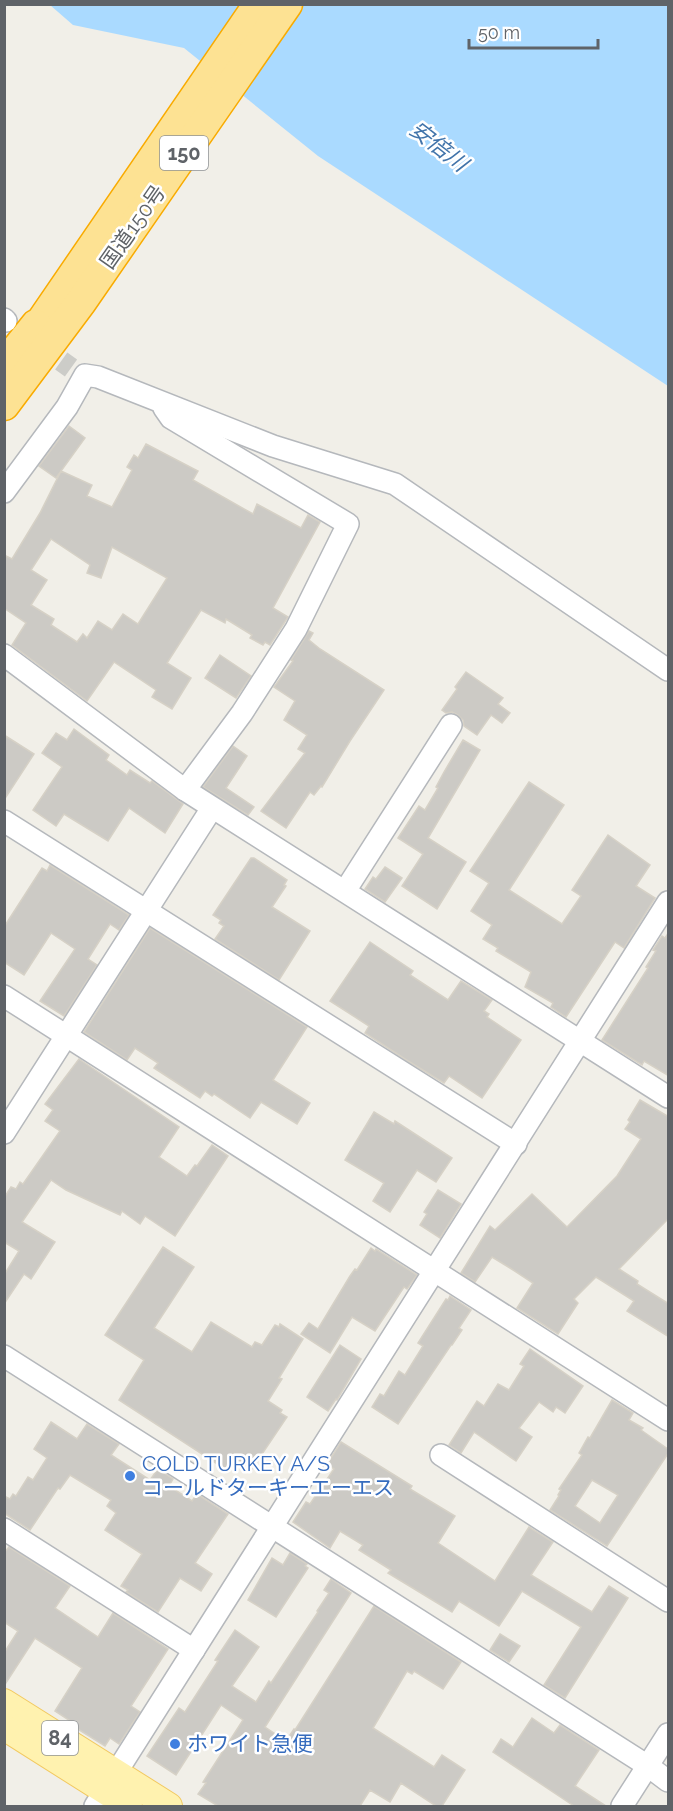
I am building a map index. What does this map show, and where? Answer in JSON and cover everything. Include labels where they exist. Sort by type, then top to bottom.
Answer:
[{"type":"highway","name":"国道150号","points":[[4,405],[259,4]]},
{"type":"highway","name":"国道150号","points":[[4,377],[72,296],[287,4]]},
{"type":"highway","name":"国道150号","points":[[4,365],[72,296]]},
{"type":"highway","name":"国道150号","points":[[4,427],[37,377],[72,296]]},
{"type":"main road","name":"84","points":[[4,1702],[105,1790],[168,1806]]},
{"type":"main road","name":"84","points":[[4,1727],[129,1806]]},
{"type":"street","points":[[4,492],[67,407],[78,372],[98,376],[273,446],[395,484],[669,670]]},
{"type":"street","points":[[156,398],[171,418],[348,524],[296,629],[242,713],[184,790]]},
{"type":"street","points":[[4,655],[184,790],[669,1097]]},
{"type":"street","points":[[345,891],[451,724]]},
{"type":"street","points":[[4,1133],[212,808]]},
{"type":"street","points":[[4,821],[516,1144]]},
{"type":"street","points":[[105,1790],[669,902]]},
{"type":"street","points":[[4,996],[669,1420]]},
{"type":"street","points":[[4,1356],[669,1781]]},
{"type":"street","points":[[441,1455],[669,1601]]},
{"type":"street","points":[[4,1529],[194,1650]]},
{"type":"street","points":[[622,1806],[669,1734]]},
{"type":"water","name":"安倍川","points":[[50,5],[668,5],[668,386],[318,156],[184,48],[73,25]]},
{"type":"building","points":[[69,426],[85,438],[56,478],[39,466]]},
{"type":"building","points":[[146,444],[198,471],[193,480],[253,514],[257,504],[301,528],[308,515],[320,522],[273,608],[288,617],[270,645],[265,642],[263,645],[250,638],[252,635],[226,619],[225,623],[201,610],[167,663],[191,678],[172,709],[152,697],[156,690],[114,662],[87,701],[12,645],[26,623],[4,608],[4,555],[12,559],[40,513],[61,471],[92,485],[87,496],[112,507],[132,470],[127,467],[134,455],[138,458]],"holes":[[[51,539],[90,565],[87,573],[101,578],[112,547],[167,578],[138,624],[123,614],[112,630],[98,621],[87,638],[83,634],[77,642],[51,625],[54,619],[31,605],[47,580],[31,570]]]},
{"type":"building","points":[[309,631],[313,633],[309,640],[320,649],[384,690],[322,787],[314,795],[310,792],[286,828],[261,811],[305,753],[298,749],[307,735],[284,720],[295,701],[274,687],[293,661],[291,660]]},
{"type":"building","points":[[220,655],[251,676],[236,698],[205,678]]},
{"type":"building","points":[[466,672],[503,698],[498,704],[510,713],[502,723],[491,715],[477,735],[464,726],[463,720],[458,715],[442,710]]},
{"type":"building","points":[[74,729],[109,755],[106,760],[127,775],[130,770],[150,783],[152,781],[183,804],[165,833],[129,808],[108,841],[64,814],[56,826],[33,810],[62,767],[42,753],[56,733],[67,740]]},
{"type":"building","points":[[4,735],[34,754],[4,800]]},
{"type":"building","points":[[463,740],[480,750],[428,838],[466,862],[437,909],[402,886],[423,854],[398,838],[419,806],[425,810]]},
{"type":"building","points":[[233,746],[247,756],[226,788],[254,807],[248,815],[203,787]]},
{"type":"building","points":[[529,782],[564,805],[509,890],[562,924],[581,896],[572,890],[608,835],[650,865],[636,886],[655,898],[624,948],[615,942],[566,1017],[551,1007],[553,1003],[525,987],[531,972],[496,951],[498,948],[483,939],[492,925],[471,911],[489,883],[470,871]]},
{"type":"building","points":[[251,858],[287,880],[284,885],[286,886],[272,907],[310,931],[279,980],[215,939],[224,926],[219,923],[221,920],[213,915]]},
{"type":"building","points":[[50,865],[129,915],[119,930],[110,924],[88,959],[97,965],[64,1016],[40,1001],[75,949],[51,933],[24,975],[4,962],[4,927],[42,868],[47,871]]},
{"type":"building","points":[[385,867],[402,878],[385,902],[365,889],[373,877],[376,879]]},
{"type":"building","points":[[150,928],[307,1027],[273,1080],[310,1103],[297,1124],[261,1102],[250,1118],[214,1094],[212,1096],[205,1091],[200,1098],[154,1068],[158,1063],[135,1048],[127,1060],[84,1032]]},
{"type":"building","points":[[669,932],[669,1076],[644,1061],[642,1065],[602,1040],[648,968],[646,967],[656,951],[653,950],[662,936],[665,938]]},
{"type":"building","points":[[370,942],[413,971],[410,975],[448,1000],[461,981],[492,1000],[484,1011],[489,1014],[487,1017],[521,1040],[482,1098],[449,1076],[444,1083],[408,1061],[365,1033],[369,1026],[330,1001]]},
{"type":"building","points":[[79,1059],[179,1127],[159,1157],[187,1176],[212,1145],[228,1156],[175,1236],[145,1216],[140,1224],[122,1211],[120,1215],[66,1190],[51,1180],[22,1222],[55,1242],[31,1279],[24,1274],[4,1304],[4,1275],[19,1251],[4,1242],[4,1198],[11,1187],[16,1189],[20,1182],[23,1184],[60,1131],[45,1121],[53,1110],[45,1104]]},
{"type":"building","points":[[640,1100],[669,1117],[669,1218],[619,1269],[638,1281],[637,1284],[669,1304],[669,1337],[627,1311],[634,1301],[596,1277],[574,1299],[578,1303],[558,1334],[517,1308],[533,1283],[510,1268],[492,1257],[475,1282],[461,1273],[490,1226],[495,1230],[532,1194],[567,1227],[617,1176],[641,1139],[625,1129]]},
{"type":"building","points":[[374,1112],[394,1124],[395,1121],[452,1158],[436,1182],[417,1170],[390,1212],[373,1201],[384,1183],[345,1160]]},
{"type":"building","points":[[438,1190],[461,1204],[440,1238],[420,1225],[427,1214],[424,1212]]},
{"type":"building","points":[[163,1247],[194,1267],[154,1328],[192,1352],[211,1322],[252,1347],[255,1342],[262,1345],[275,1325],[279,1327],[280,1324],[303,1339],[268,1401],[282,1410],[280,1413],[287,1417],[252,1469],[246,1465],[243,1469],[234,1463],[228,1471],[119,1400],[144,1360],[105,1335]]},
{"type":"building","points":[[371,1248],[417,1275],[407,1289],[404,1287],[375,1331],[352,1317],[330,1353],[301,1334],[309,1323],[318,1329],[350,1276],[355,1269],[357,1270]]},
{"type":"building","points":[[450,1296],[471,1310],[459,1328],[462,1330],[398,1424],[372,1407],[380,1394],[384,1396],[399,1371],[405,1375],[423,1346],[418,1343]]},
{"type":"building","points":[[340,1345],[361,1359],[328,1411],[307,1397]]},
{"type":"building","points":[[530,1349],[583,1386],[565,1413],[556,1407],[553,1412],[539,1402],[519,1428],[532,1437],[516,1461],[474,1432],[461,1453],[449,1445],[477,1401],[484,1406],[498,1384],[509,1390],[524,1366],[520,1364]]},
{"type":"building","points":[[612,1400],[633,1413],[629,1420],[643,1428],[641,1430],[669,1450],[607,1546],[550,1510],[559,1496],[561,1490],[559,1489],[582,1455],[579,1453],[588,1437],[590,1438]],"holes":[[[592,1480],[618,1495],[600,1523],[575,1506]]]},
{"type":"building","points":[[51,1422],[77,1439],[87,1424],[119,1444],[111,1455],[150,1480],[158,1469],[173,1479],[169,1486],[192,1501],[197,1494],[228,1514],[195,1563],[212,1574],[201,1591],[180,1578],[158,1612],[126,1592],[128,1590],[121,1586],[142,1554],[105,1530],[116,1513],[107,1506],[111,1500],[70,1475],[60,1489],[58,1488],[30,1530],[4,1513],[4,1496],[10,1499],[13,1494],[16,1496],[28,1477],[33,1480],[47,1458],[34,1449]]},
{"type":"building","points":[[341,1442],[412,1486],[410,1489],[455,1516],[438,1543],[495,1581],[529,1527],[553,1542],[531,1575],[592,1612],[609,1586],[628,1598],[565,1698],[544,1685],[581,1627],[522,1591],[499,1626],[459,1601],[452,1612],[388,1573],[391,1570],[359,1550],[363,1545],[340,1531],[330,1548],[293,1522],[306,1502],[310,1504],[334,1469],[327,1464]]},
{"type":"building","points":[[9,1547],[70,1586],[55,1608],[98,1637],[113,1613],[168,1649],[131,1706],[140,1712],[119,1744],[110,1738],[105,1746],[73,1726],[75,1724],[55,1711],[82,1668],[35,1638],[4,1686],[4,1653],[18,1631],[4,1622],[4,1553]]},
{"type":"building","points":[[290,1553],[307,1564],[305,1566],[308,1568],[276,1617],[248,1600],[272,1558],[283,1565]]},
{"type":"building","points":[[331,1579],[351,1593],[265,1727],[286,1741],[374,1606],[461,1662],[443,1689],[414,1671],[412,1674],[407,1671],[373,1728],[434,1767],[442,1755],[465,1770],[442,1806],[436,1806],[401,1783],[390,1802],[370,1790],[360,1806],[218,1806],[198,1794],[206,1783],[203,1782],[243,1720],[221,1705],[176,1775],[147,1756],[179,1708],[185,1712],[235,1630],[259,1647],[232,1686],[256,1702],[318,1612],[329,1593],[324,1590]]},
{"type":"building","points":[[500,1634],[520,1646],[509,1662],[490,1650]]},
{"type":"building","points":[[532,1718],[554,1733],[560,1725],[599,1750],[575,1786],[606,1806],[574,1806],[493,1752],[501,1739],[513,1747]]},
{"type":"tunnel","points":[[36,343],[71,368]]},
{"type":"place","name":"COLD TURKEY A/S コールドターキーエーエス","points":[[130,1476]]},
{"type":"place","name":"ホワイト急便","points":[[175,1744]]}]
